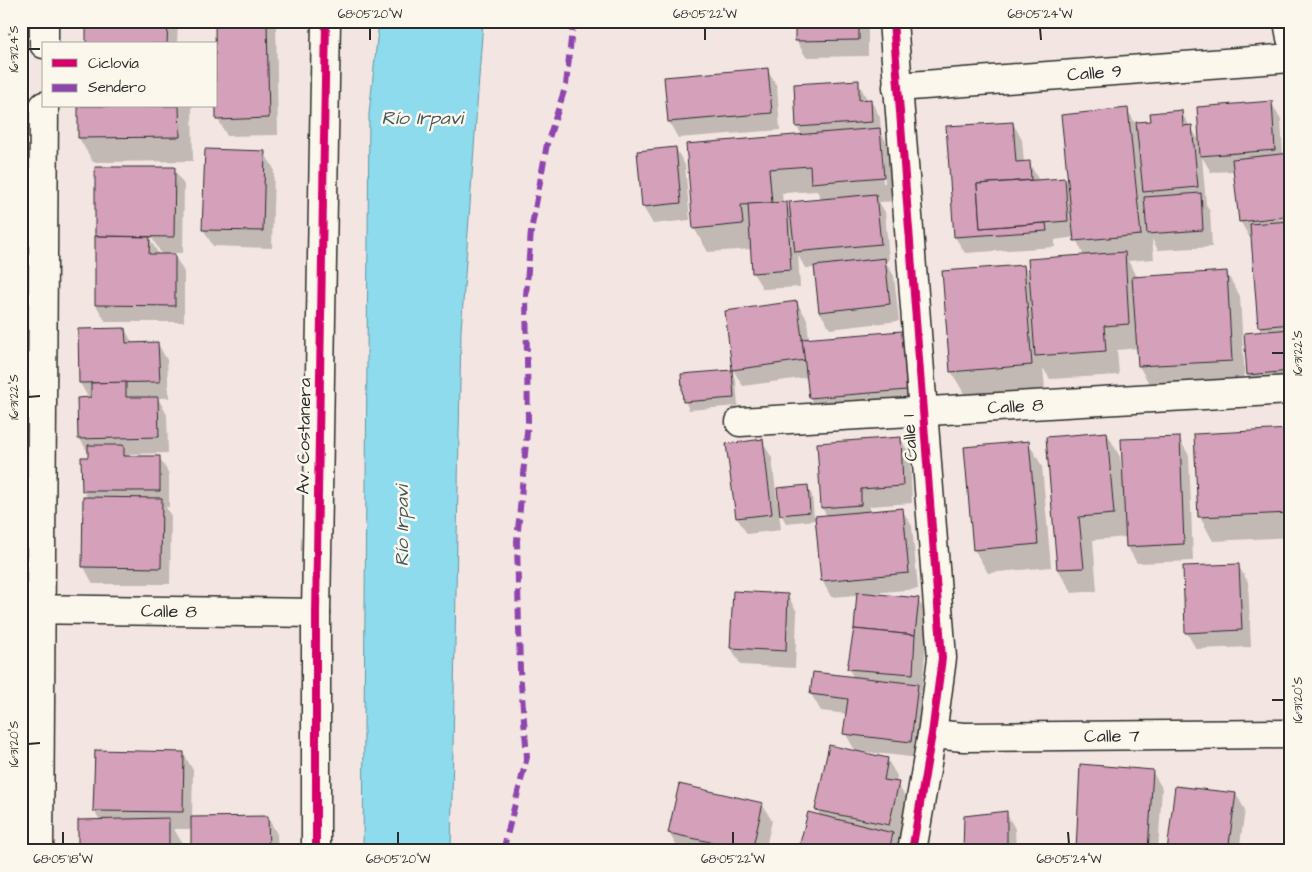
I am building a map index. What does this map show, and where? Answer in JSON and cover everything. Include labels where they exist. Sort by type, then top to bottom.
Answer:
[{"type":"street","points":[[44,21],[44,42]]},
{"type":"street","name":"Av. Costanera","points":[[316,851],[316,613],[326,21]]},
{"type":"street","name":"Calle 1","points":[[893,21],[942,658],[932,734],[912,851]]},
{"type":"street","points":[[1288,21],[1291,38]]},
{"type":"street","name":"Calle 9","points":[[897,87],[1291,58]]},
{"type":"street","points":[[39,851],[30,609],[44,108]]},
{"type":"street","name":"Calle 8","points":[[740,422],[1291,390]]},
{"type":"street","name":"Calle 8","points":[[30,609],[316,613]]},
{"type":"street","name":"Calle 7","points":[[932,734],[964,737],[1291,734]]},
{"type":"water","name":"Río Irpavi","points":[[379,21],[483,21],[461,331],[451,851],[363,851],[369,114]]},
{"type":"building","points":[[86,21],[168,21],[167,42],[86,42]]},
{"type":"building","points":[[215,21],[267,21],[269,118],[216,120],[216,108],[218,108],[218,42],[215,42]]},
{"type":"building","points":[[795,21],[859,21],[859,40],[795,41]]},
{"type":"building","points":[[768,68],[772,113],[668,122],[664,77]]},
{"type":"building","points":[[859,80],[859,100],[871,99],[872,122],[796,127],[794,84]]},
{"type":"building","points":[[1272,101],[1275,150],[1200,156],[1197,107]]},
{"type":"building","points":[[78,108],[179,108],[180,137],[78,138]]},
{"type":"building","points":[[1128,108],[1141,235],[1074,241],[1061,115]]},
{"type":"building","points":[[1182,110],[1183,126],[1192,125],[1198,187],[1143,192],[1136,122],[1151,121],[1150,113]]},
{"type":"building","points":[[1013,122],[1016,162],[1030,161],[1031,180],[977,184],[980,228],[1046,223],[1047,231],[954,237],[946,126]]},
{"type":"building","points":[[880,128],[884,177],[811,183],[810,166],[769,169],[772,203],[741,205],[743,224],[693,229],[686,144]]},
{"type":"building","points":[[676,147],[681,203],[642,207],[637,151]]},
{"type":"building","points":[[205,149],[265,151],[263,231],[202,230]]},
{"type":"building","points":[[1291,153],[1291,216],[1239,222],[1232,159]]},
{"type":"building","points":[[95,167],[175,167],[174,237],[95,236]]},
{"type":"building","points":[[1065,178],[1068,221],[980,228],[977,184]]},
{"type":"building","points":[[1201,193],[1203,230],[1147,234],[1144,197]]},
{"type":"building","points":[[876,194],[881,244],[795,252],[789,202]]},
{"type":"building","points":[[787,202],[791,270],[752,273],[748,204]]},
{"type":"building","points":[[1291,221],[1291,324],[1258,327],[1250,224]]},
{"type":"building","points":[[95,236],[150,237],[149,254],[175,254],[175,306],[95,305]]},
{"type":"building","points":[[1125,252],[1129,324],[1104,326],[1106,351],[1035,356],[1028,259]]},
{"type":"building","points":[[885,258],[890,304],[819,312],[814,266]]},
{"type":"building","points":[[1024,265],[1032,365],[950,372],[942,271]]},
{"type":"building","points":[[1227,271],[1232,361],[1138,366],[1132,277]]},
{"type":"building","points":[[797,301],[805,360],[732,370],[725,311]]},
{"type":"building","points":[[21,323],[24,323],[23,396],[21,396]]},
{"type":"building","points":[[125,328],[126,343],[158,342],[160,382],[79,383],[78,329]]},
{"type":"building","points":[[1291,329],[1291,371],[1247,375],[1244,333]]},
{"type":"building","points":[[902,331],[907,390],[809,398],[802,339]]},
{"type":"building","points":[[732,370],[734,398],[683,402],[681,374]]},
{"type":"building","points":[[126,382],[126,397],[158,397],[159,437],[78,439],[77,398],[91,397],[91,383]]},
{"type":"building","points":[[1291,429],[1291,513],[1198,517],[1194,434]]},
{"type":"building","points":[[1107,432],[1114,514],[1079,517],[1084,568],[1057,569],[1046,437]]},
{"type":"building","points":[[901,437],[903,486],[861,489],[861,505],[821,508],[817,443]]},
{"type":"building","points":[[1180,437],[1184,544],[1126,547],[1121,439]]},
{"type":"building","points":[[763,439],[772,514],[736,518],[726,444]]},
{"type":"building","points":[[1029,441],[1038,544],[973,550],[964,447]]},
{"type":"building","points":[[88,445],[124,445],[124,456],[160,456],[160,491],[82,491],[81,457],[88,457]]},
{"type":"building","points":[[808,485],[810,512],[780,515],[777,488]]},
{"type":"building","points":[[83,497],[162,498],[161,568],[82,567]]},
{"type":"building","points":[[903,508],[909,573],[821,581],[815,516]]},
{"type":"building","points":[[1239,564],[1242,630],[1185,633],[1183,566]]},
{"type":"building","points":[[733,591],[788,594],[786,651],[730,648]]},
{"type":"building","points":[[857,592],[919,598],[915,635],[854,629]]},
{"type":"building","points":[[854,629],[915,635],[913,674],[847,669]]},
{"type":"building","points":[[21,662],[24,665],[22,718],[21,718]]},
{"type":"building","points":[[813,672],[918,684],[911,742],[843,734],[848,699],[810,694]]},
{"type":"building","points":[[829,745],[888,758],[884,780],[899,782],[889,825],[815,810]]},
{"type":"building","points":[[95,750],[184,752],[183,812],[93,811]]},
{"type":"building","points":[[1080,764],[1153,770],[1148,851],[1076,851]]},
{"type":"building","points":[[679,784],[763,803],[752,851],[668,833]]},
{"type":"building","points":[[1175,786],[1236,793],[1228,851],[1167,851]]},
{"type":"building","points":[[1007,811],[1007,851],[963,851],[964,816]]},
{"type":"building","points":[[808,812],[893,833],[889,851],[798,851]]},
{"type":"building","points":[[268,816],[269,851],[191,851],[191,817]]},
{"type":"building","points":[[169,818],[169,851],[78,851],[78,820]]},
{"type":"marked path","points":[[503,851],[527,757],[520,671],[517,541],[528,421],[526,296],[531,231],[547,144],[566,85],[573,21]]},
{"type":"cycle path","points":[[316,851],[316,613],[326,21]]},
{"type":"cycle path","points":[[893,21],[942,658],[932,734],[912,851]]}]
